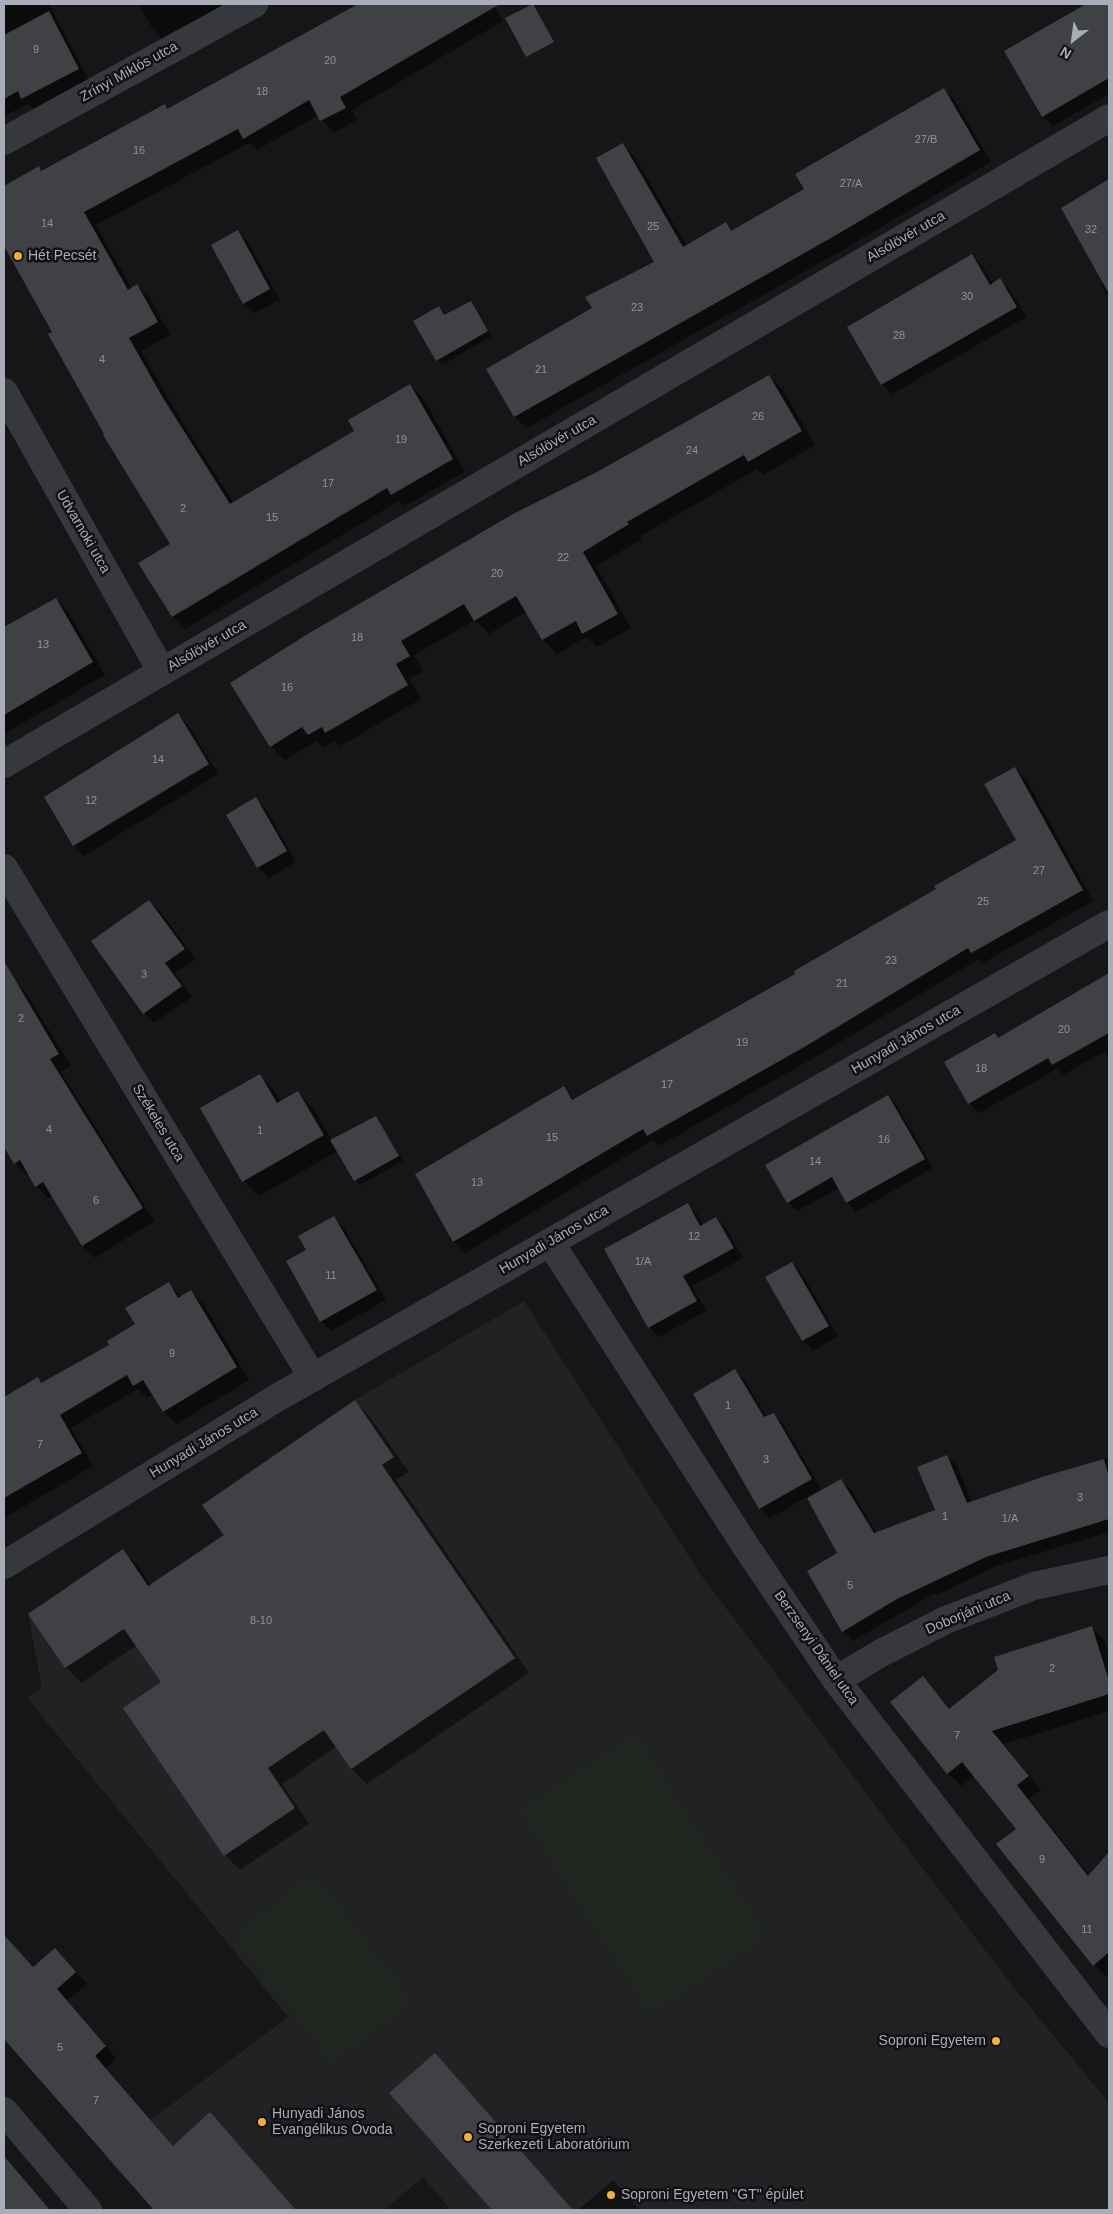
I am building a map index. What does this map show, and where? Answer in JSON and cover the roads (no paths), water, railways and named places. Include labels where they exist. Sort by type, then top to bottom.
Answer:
[{"type":"street","name":"Zrínyi Miklós utca","points":[[4,141],[254,4]]},
{"type":"street","name":"Alsólövér utca","points":[[4,764],[1109,118]]},
{"type":"street","name":"Udvarnoki utca","points":[[4,392],[162,672]]},
{"type":"street","name":"Székeles utca","points":[[4,868],[313,1378]]},
{"type":"street","name":"Hunyadi János utca","points":[[4,1565],[313,1378],[1109,924]]},
{"type":"street","name":"Berzsenyi Dániel utca","points":[[550,1242],[745,1545],[836,1680],[1109,2034]]},
{"type":"street","name":"Doborjáni utca","points":[[836,1680],[881,1653],[946,1620],[1034,1586],[1109,1570]]},
{"type":"street","points":[[4,2112],[80,2208]]},
{"type":"place","name":"Hét Pecsét","points":[[18,256]]},
{"type":"place","name":"Soproni Egyetem","points":[[996,2041]]},
{"type":"place","name":"Hunyadi János Evangélikus Óvoda","points":[[262,2122]]},
{"type":"place","name":"Soproni Egyetem Szerkezeti Laboratórium","points":[[468,2137]]},
{"type":"place","name":"Soproni Egyetem \"GT\" épület","points":[[611,2195]]}]
